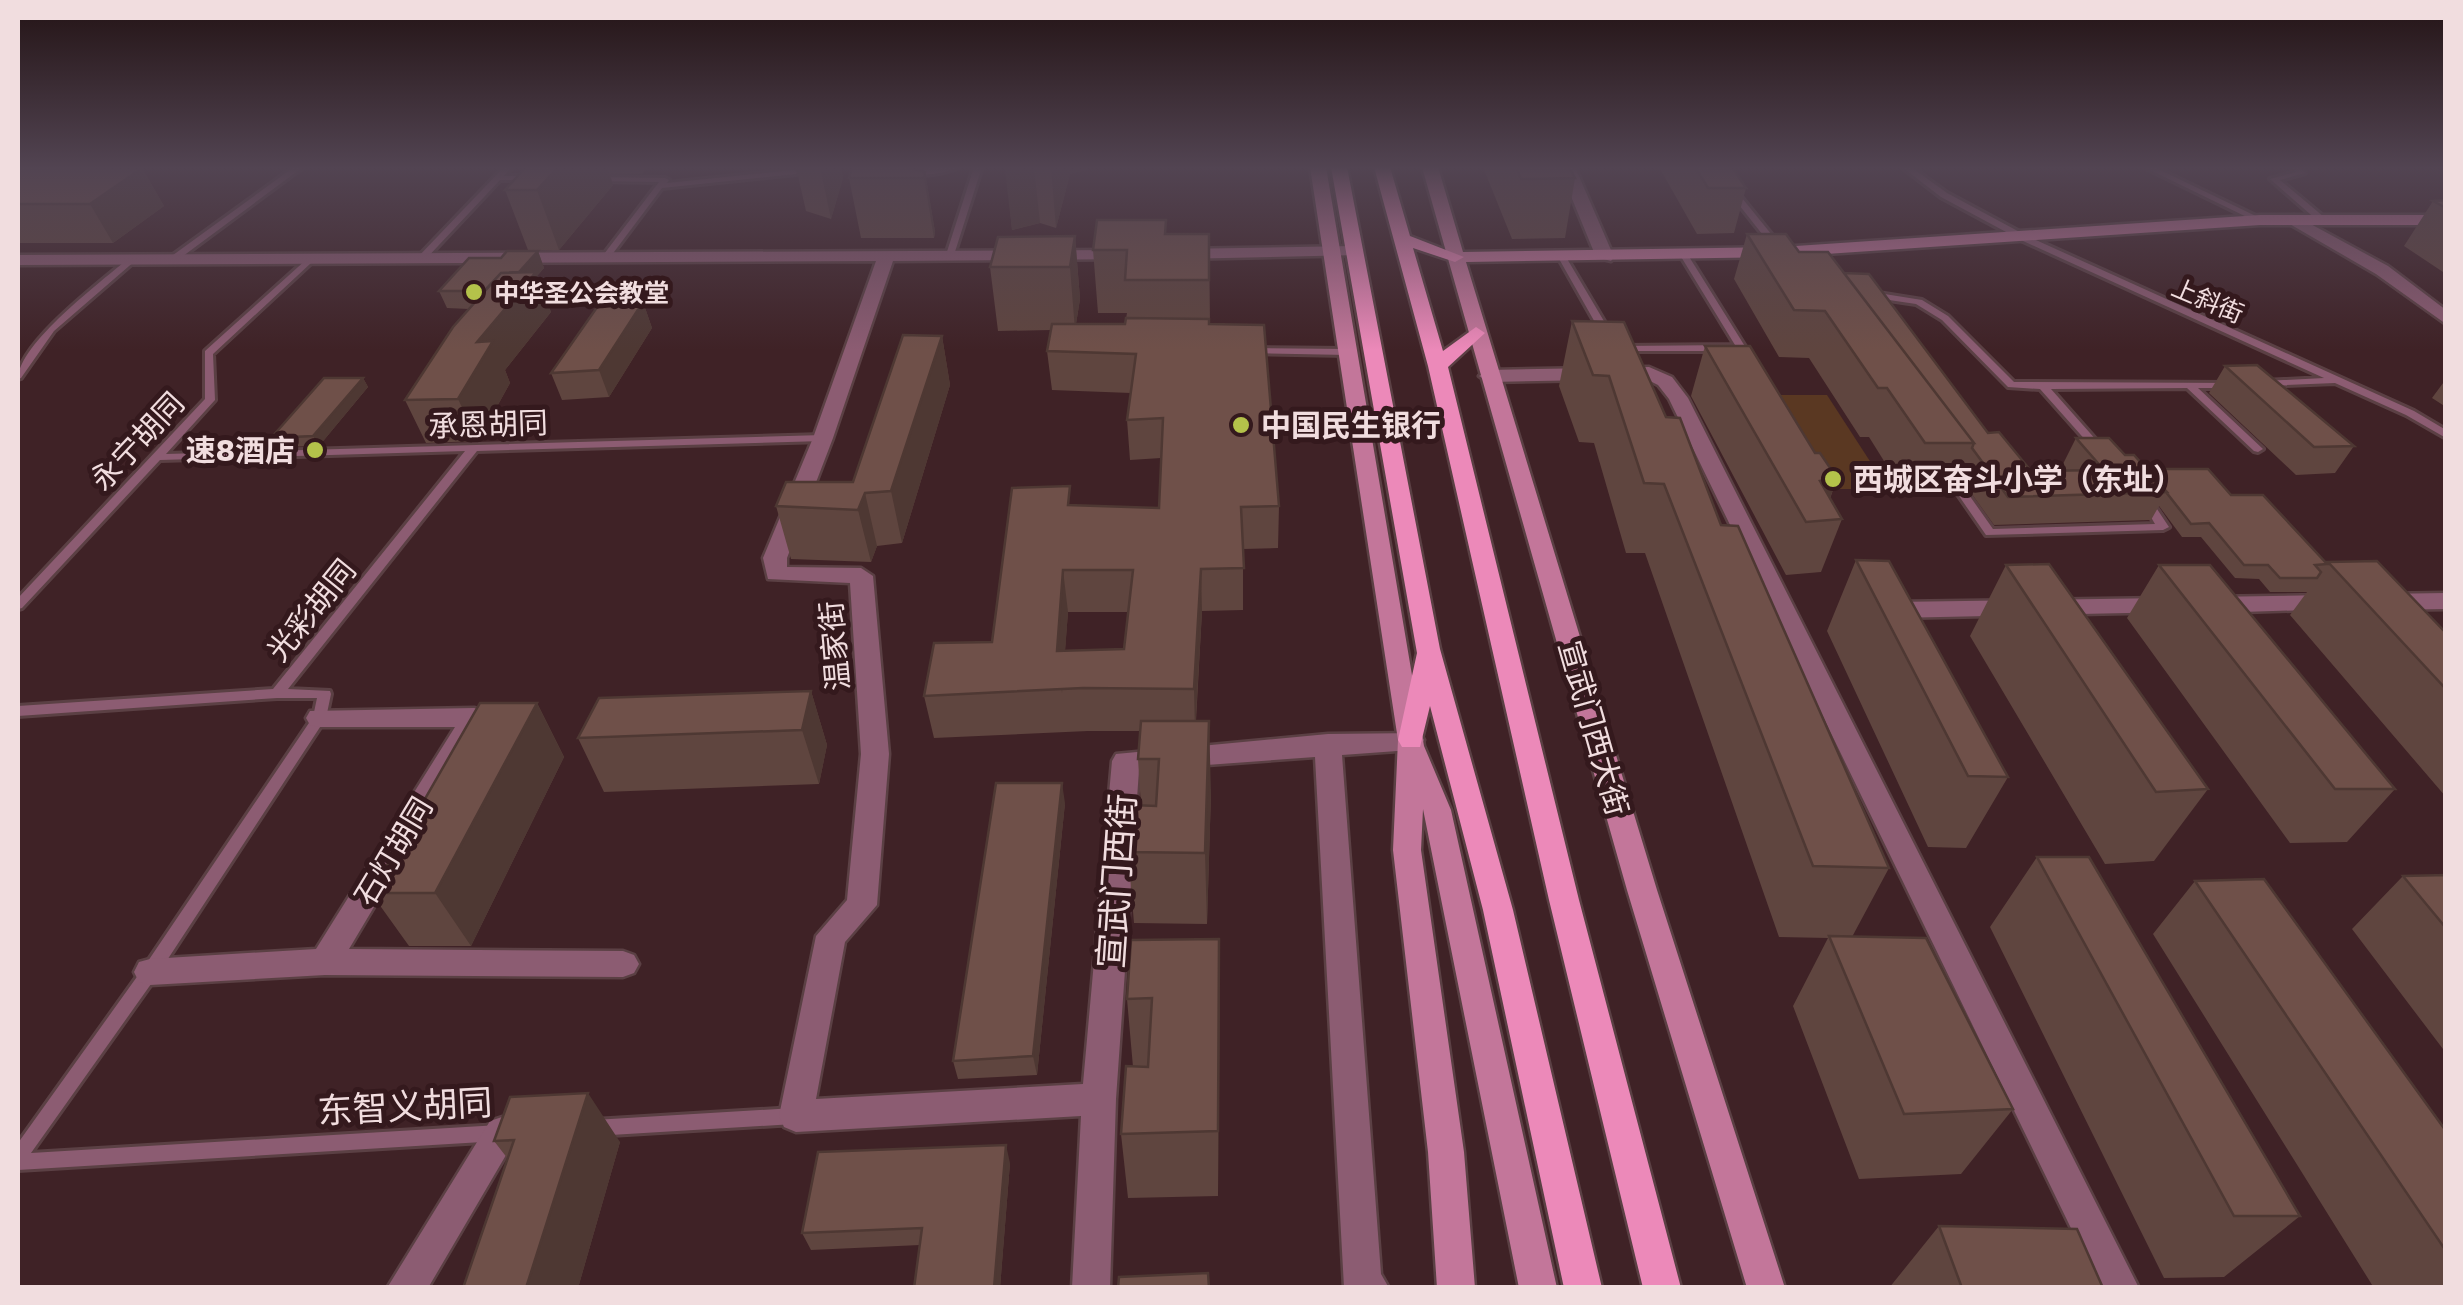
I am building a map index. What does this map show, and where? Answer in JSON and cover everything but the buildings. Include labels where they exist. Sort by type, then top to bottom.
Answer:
[{"type":"main road","points":[[1341,228],[1342,251],[1428,648],[1498,910],[1583,1288]]},
{"type":"main road","points":[[1397,228],[1438,366],[1564,900],[1662,1288]]},
{"type":"main road","points":[[1400,238],[1455,257]]},
{"type":"main road","points":[[1438,366],[1476,333]]},
{"type":"main road","points":[[1411,740],[1428,648]]},
{"type":"street","points":[[1335,228],[1342,251],[1347,352],[1411,740],[1437,810],[1538,1288]]},
{"type":"street","name":"宣武门西大街","points":[[1447,228],[1642,890],[1766,1288]]},
{"type":"street","points":[[1593,228],[1605,257]]},
{"type":"street","points":[[1455,257],[1787,258],[2156,228]]},
{"type":"street","points":[[2308,228],[2382,270],[2446,319]]},
{"type":"street","points":[[1168,254],[1342,251]]},
{"type":"street","points":[[18,260],[1148,255]]},
{"type":"street","name":"温家街","points":[[796,1116],[831,936],[862,905],[875,754],[860,576],[776,574],[775,558],[823,438],[886,258]]},
{"type":"street","points":[[1489,376],[1649,373],[1665,381],[1678,398],[2120,1288]]},
{"type":"street","points":[[1894,610],[2446,601]]},
{"type":"street","name":"石灯胡同","points":[[319,718],[474,718],[325,962]]},
{"type":"street","points":[[1411,740],[1407,850],[1446,1152],[1456,1288]]},
{"type":"street","name":"宣武门西街","points":[[1091,1288],[1099,1099],[1126,761],[1411,740]]},
{"type":"street","points":[[1328,744],[1363,1286],[1370,1288]]},
{"type":"street","points":[[150,972],[325,962],[623,964]]},
{"type":"street","points":[[796,1116],[1099,1099]]},
{"type":"street","points":[[406,1288],[512,1132]]},
{"type":"lane","points":[[172,260],[215,228]]},
{"type":"lane","points":[[420,260],[451,228]]},
{"type":"lane","points":[[605,258],[628,228]]},
{"type":"lane","points":[[949,258],[959,228]]},
{"type":"lane","points":[[1763,228],[1787,258]]},
{"type":"lane","name":"上斜街","points":[[2005,228],[2131,289],[2410,413],[2446,435]]},
{"type":"lane","points":[[1562,257],[1616,349],[1741,348],[1684,255]]},
{"type":"lane","points":[[18,376],[51,329],[132,260]]},
{"type":"lane","name":"永宁胡同","points":[[18,606],[210,400],[208,353],[308,261]]},
{"type":"lane","points":[[1867,294],[1920,302],[1945,318],[2012,385],[2192,388],[2339,380]]},
{"type":"lane","points":[[1248,351],[1347,352]]},
{"type":"lane","points":[[2043,386],[2107,457]]},
{"type":"lane","points":[[2192,388],[2258,449]]},
{"type":"lane","name":"承恩胡同","points":[[155,456],[823,438]]},
{"type":"lane","name":"光彩胡同","points":[[18,711],[277,692],[472,450]]},
{"type":"lane","points":[[1935,456],[1990,533],[2163,527],[2158,514],[2132,486]]},
{"type":"lane","points":[[18,1160],[150,972],[319,718],[325,694],[277,692]]},
{"type":"lane","points":[[581,1128],[796,1116]]},
{"type":"lane","name":"东智义胡同","points":[[18,1160],[512,1132]]},
{"type":"shaded area","points":[[1767,395],[1827,395],[1888,489],[1821,489]]},
{"type":"place","name":"中华圣公会教堂","points":[[474,292]]},
{"type":"place","name":"中国民生银行","points":[[1241,425]]},
{"type":"place","name":"速8酒店","points":[[315,450]]},
{"type":"place","name":"西城区奋斗小学（东址）","points":[[1833,479]]}]
